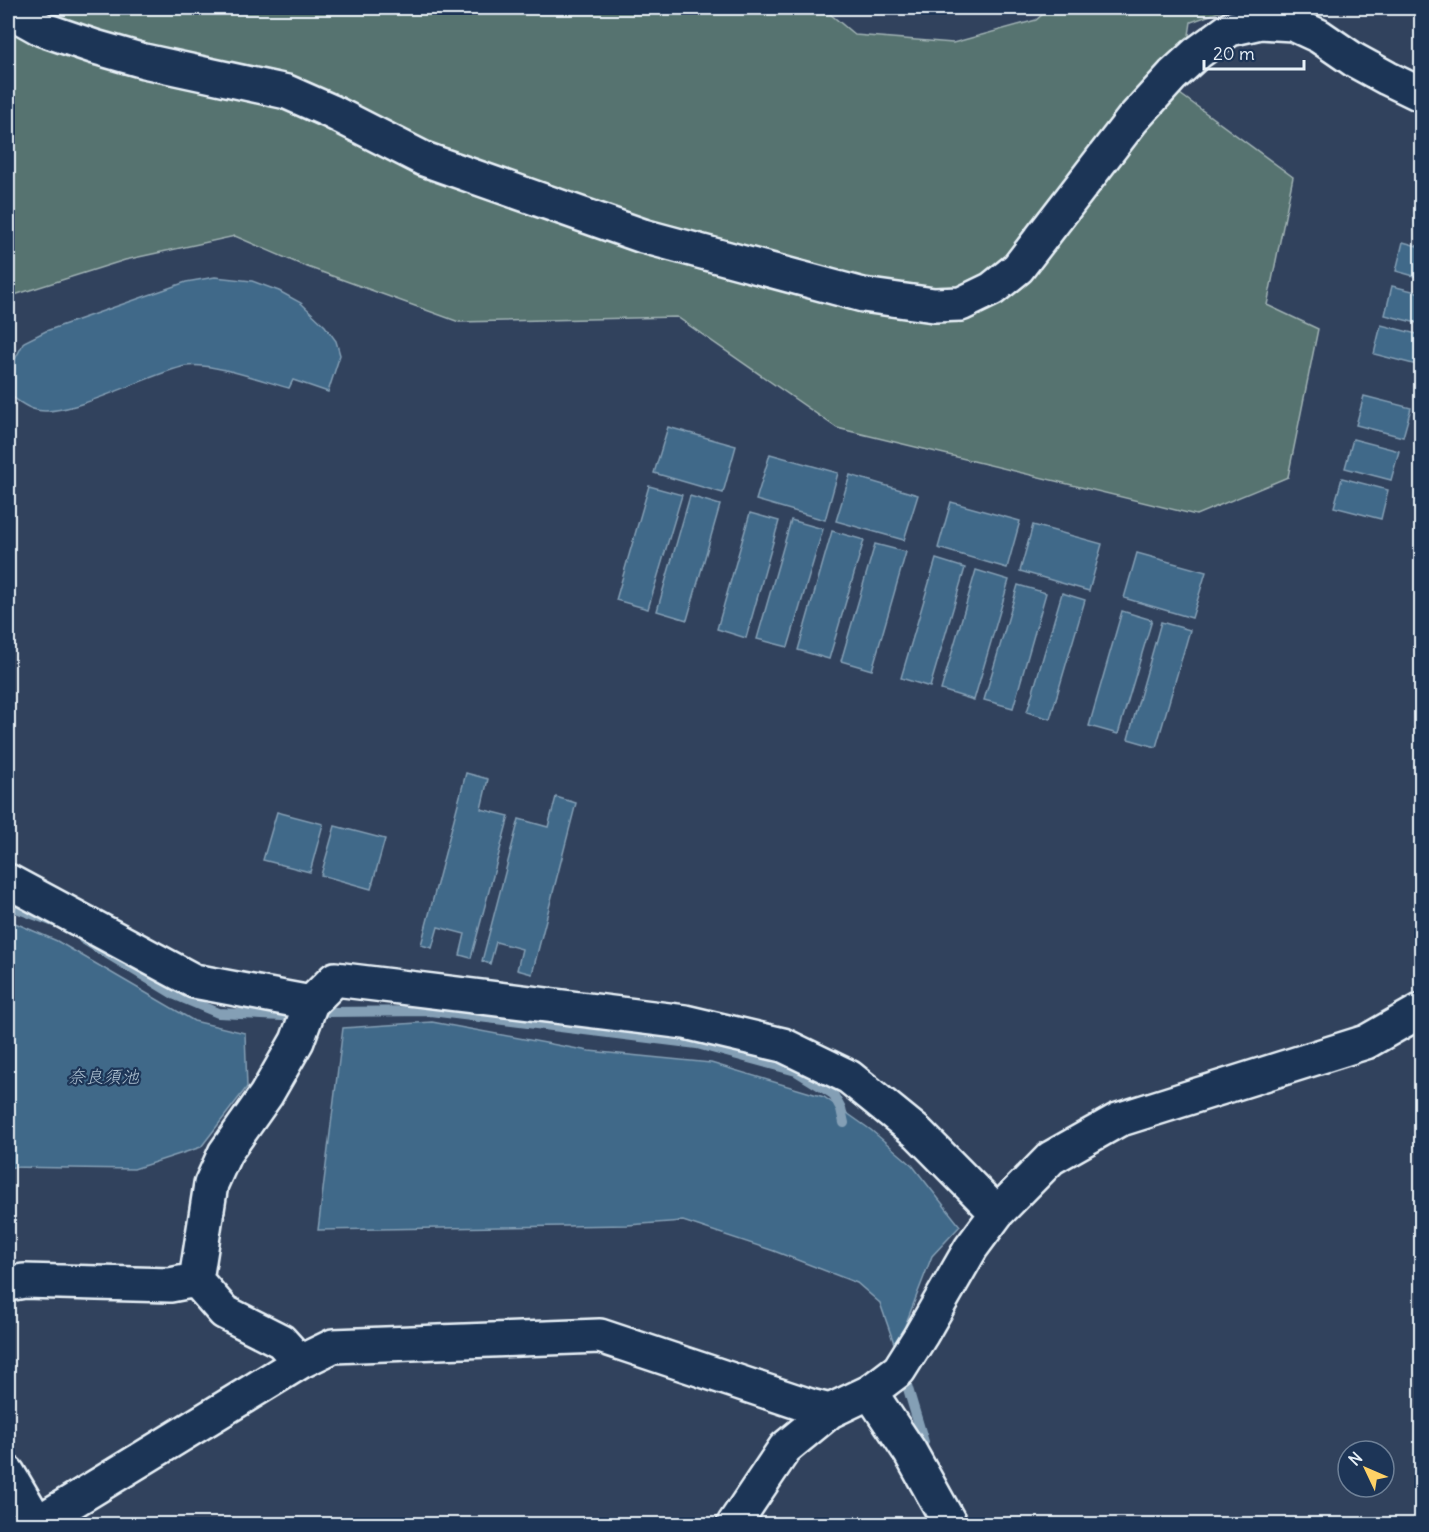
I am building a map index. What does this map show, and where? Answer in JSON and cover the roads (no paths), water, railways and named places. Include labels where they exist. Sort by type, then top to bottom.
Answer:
[{"type":"street","points":[[8,10],[42,29],[95,48],[287,92],[330,111],[424,159],[643,236],[863,295],[934,305],[961,304],[992,289],[1018,268],[1139,112],[1197,52],[1230,29],[1261,22],[1293,24],[1319,36],[1387,78],[1422,95]]},
{"type":"street","points":[[8,881],[194,981],[310,1003]]},
{"type":"street","points":[[196,1280],[211,1184],[225,1153],[266,1095],[297,1041],[310,1003],[335,980],[686,1022],[783,1045],[849,1077],[918,1133],[998,1213]]},
{"type":"street","points":[[734,1524],[785,1448],[830,1411],[870,1392],[899,1370],[971,1248],[998,1213],[1051,1158],[1118,1120],[1366,1042],[1422,1010]]},
{"type":"street","points":[[8,1284],[24,1281],[170,1285],[196,1280]]},
{"type":"street","points":[[196,1280],[224,1311],[281,1341],[300,1362]]},
{"type":"street","points":[[8,1473],[38,1524],[300,1362],[333,1346],[600,1336],[830,1411]]},
{"type":"street","points":[[870,1392],[910,1452],[950,1524]]},
{"type":"water","points":[[1403,242],[1421,247],[1421,278],[1396,271]]},
{"type":"water","points":[[215,277],[252,281],[279,291],[301,303],[325,326],[336,341],[340,355],[328,392],[293,380],[289,388],[223,369],[186,366],[170,370],[86,403],[47,411],[33,409],[10,395],[8,385],[13,383],[11,367],[24,342],[46,331],[186,282]]},
{"type":"water","points":[[1392,286],[1421,293],[1421,324],[1385,315]]},
{"type":"water","points":[[1381,325],[1421,335],[1421,366],[1374,354]]},
{"type":"water","points":[[1364,396],[1411,408],[1403,437],[1356,425]]},
{"type":"water","points":[[668,427],[736,446],[723,493],[654,473]]},
{"type":"water","points":[[1353,439],[1399,451],[1391,480],[1345,468]]},
{"type":"water","points":[[770,454],[838,473],[825,520],[756,500]]},
{"type":"water","points":[[850,475],[918,495],[904,540],[836,521]]},
{"type":"water","points":[[1342,478],[1388,490],[1381,519],[1334,507]]},
{"type":"water","points":[[649,486],[682,495],[648,609],[616,600]]},
{"type":"water","points":[[690,496],[720,505],[687,620],[657,611]]},
{"type":"water","points":[[951,502],[1020,521],[1007,568],[938,548]]},
{"type":"water","points":[[750,513],[779,521],[746,638],[717,629]]},
{"type":"water","points":[[791,520],[823,529],[788,647],[757,639]]},
{"type":"water","points":[[1033,525],[1102,544],[1089,591],[1020,571]]},
{"type":"water","points":[[832,531],[864,540],[829,659],[798,650]]},
{"type":"water","points":[[875,544],[906,552],[872,670],[841,661]]},
{"type":"water","points":[[1137,553],[1206,572],[1192,618],[1124,598]]},
{"type":"water","points":[[936,559],[965,568],[930,687],[901,678]]},
{"type":"water","points":[[976,570],[1009,580],[974,700],[941,690]]},
{"type":"water","points":[[1018,585],[1046,593],[1013,708],[984,700]]},
{"type":"water","points":[[1062,593],[1085,600],[1050,719],[1027,712]]},
{"type":"water","points":[[1122,611],[1152,620],[1118,734],[1089,726]]},
{"type":"water","points":[[1161,622],[1190,630],[1156,747],[1128,739]]},
{"type":"water","points":[[466,773],[488,779],[481,809],[509,816],[471,958],[460,955],[465,934],[438,927],[432,948],[421,945]]},
{"type":"water","points":[[556,797],[576,803],[532,974],[517,970],[522,949],[496,942],[490,964],[482,961],[519,819],[548,827]]},
{"type":"water","points":[[277,812],[323,824],[310,872],[263,860]]},
{"type":"water","points":[[335,826],[385,839],[371,889],[321,875]]},
{"type":"water","name":"奈良須池","points":[[8,920],[57,941],[194,1021],[245,1033],[247,1087],[201,1147],[134,1169],[8,1167]]},
{"type":"water","points":[[432,1022],[589,1051],[711,1063],[824,1097],[871,1130],[912,1165],[960,1226],[932,1256],[896,1349],[880,1303],[857,1283],[774,1251],[683,1221],[628,1225],[318,1230],[343,1028]]},
{"type":"waterway","points":[[8,905],[54,922]]},
{"type":"waterway","points":[[83,939],[175,995],[218,1013],[282,1016]]},
{"type":"waterway","points":[[328,1012],[431,1011],[697,1044],[796,1071],[833,1094],[841,1109],[844,1123]]},
{"type":"waterway","points":[[906,1382],[924,1442]]}]
